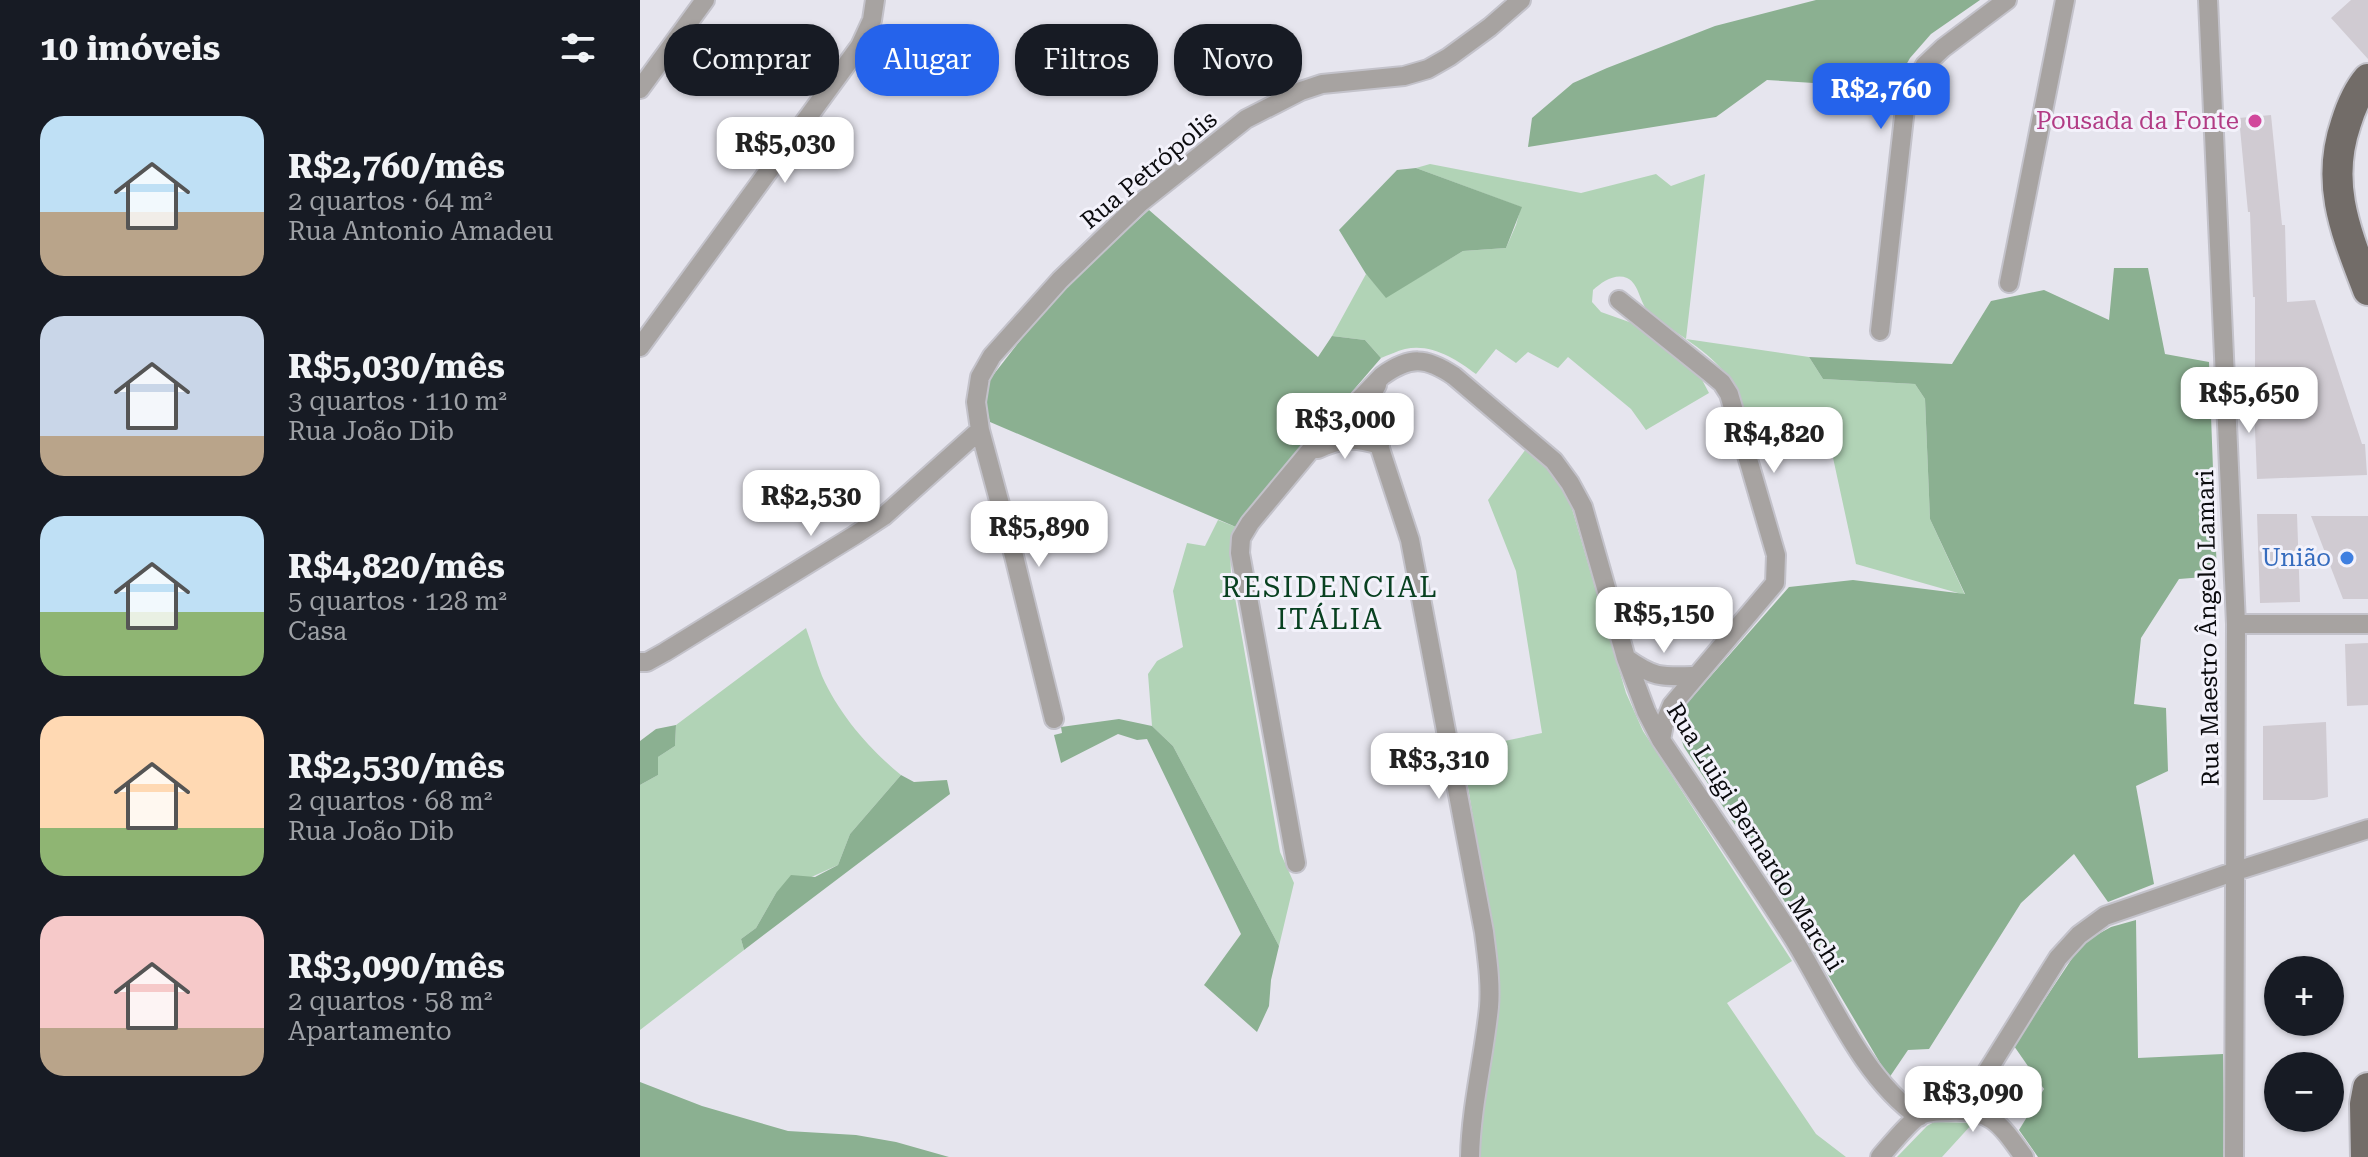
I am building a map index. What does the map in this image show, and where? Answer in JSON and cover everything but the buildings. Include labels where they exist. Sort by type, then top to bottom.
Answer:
[{"type":"main road","points":[[2368,79],[2359,90],[2339,141],[2336,176],[2339,208],[2368,290]]},
{"type":"main road","points":[[2366,1157],[2365,1104],[2368,1088]]},
{"type":"street","points":[[640,89],[705,0]]},
{"type":"street","points":[[640,347],[860,46],[872,20],[875,0]]},
{"type":"street","name":"Rua Petrópolis","points":[[1054,719],[980,430],[976,402],[980,377],[992,356],[1060,280],[1140,203],[1246,119],[1301,91],[1322,84],[1404,76],[1428,69],[1490,27],[1521,0]]},
{"type":"street","points":[[1880,331],[1906,99],[1925,65],[2007,0]]},
{"type":"street","points":[[2009,283],[2065,0]]},
{"type":"street","name":"Rua Maestro Ângelo Lamari","points":[[2208,0],[2236,624],[2234,1157]]},
{"type":"street","points":[[1619,300],[1722,383],[1729,394],[1776,555],[1775,583],[1672,705],[1661,740]]},
{"type":"street","name":"Rua Luigi Bernardo Marchi","points":[[1296,863],[1240,553],[1241,538],[1309,452],[1382,376],[1396,366],[1409,362],[1437,365],[1554,461],[1570,483],[1583,507],[1626,658],[1646,711],[1661,740],[1794,940],[1868,1065],[1900,1104],[1919,1117]]},
{"type":"street","points":[[1382,376],[1370,397],[1370,418],[1410,540],[1484,932],[1489,1006],[1470,1132],[1470,1157]]},
{"type":"street","points":[[640,662],[647,662],[665,652],[884,516],[980,430]]},
{"type":"street","points":[[1309,452],[1345,439],[1380,445]]},
{"type":"street","points":[[2236,624],[2368,624]]},
{"type":"street","points":[[1626,658],[1646,673],[1663,677],[1695,676]]},
{"type":"street","points":[[1963,1110],[2058,958],[2079,935],[2105,916],[2368,829]]},
{"type":"street","points":[[1880,1157],[1919,1117],[1963,1110],[1988,1115],[2024,1157]]},
{"type":"green space","points":[[1816,0],[1980,0],[1931,34],[1910,58],[1893,88],[1767,80],[1716,117],[1528,147],[1532,118],[1573,83],[1715,26]]},
{"type":"green space","points":[[1430,164],[1581,193],[1656,174],[1671,186],[1705,174],[1686,339],[1809,357],[1823,379],[1915,384],[1925,399],[1930,519],[1965,595],[1856,564],[1824,416],[1753,439],[1739,398],[1720,367],[1650,313],[1635,285],[1627,278],[1613,277],[1600,284],[1593,290],[1592,302],[1601,312],[1632,323],[1700,376],[1709,393],[1646,430],[1631,409],[1568,357],[1558,368],[1528,352],[1516,363],[1496,349],[1476,374],[1434,350],[1405,349],[1381,358],[1365,340],[1332,336],[1366,274],[1386,297],[1463,251],[1506,248],[1521,207],[1416,168]]},
{"type":"green space","points":[[1416,168],[1522,207],[1506,248],[1463,251],[1386,298],[1366,274],[1339,230],[1397,170]]},
{"type":"green space","points":[[1149,210],[1318,357],[1332,336],[1365,340],[1381,358],[1236,527],[990,422],[985,403],[987,383],[1057,293]]},
{"type":"green space","points":[[2114,268],[2148,268],[2165,354],[2209,362],[2217,576],[2179,579],[2141,638],[2134,704],[2166,708],[2168,771],[2136,786],[2154,884],[2108,902],[2074,854],[2021,903],[1929,1049],[1908,1050],[1889,1078],[1779,892],[1684,747],[1678,730],[1681,710],[1789,587],[1853,580],[1965,594],[1930,519],[1925,399],[1915,384],[1823,379],[1809,357],[1952,364],[1991,301],[2044,290],[2109,320]]},
{"type":"green space","points":[[1526,449],[1549,466],[1568,495],[1626,693],[1643,731],[1792,961],[1727,1003],[1816,1134],[1846,1157],[1480,1157],[1479,1129],[1500,1003],[1497,965],[1462,750],[1542,733],[1516,571],[1488,500]]},
{"type":"green space","points":[[1218,520],[1236,527],[1230,545],[1231,575],[1280,852],[1294,883],[1279,946],[1173,746],[1152,726],[1148,674],[1157,661],[1183,647],[1173,591],[1187,543],[1205,546]]},
{"type":"green space","points":[[806,628],[822,676],[837,704],[866,742],[901,775],[850,834],[838,865],[776,893],[756,928],[741,939],[744,950],[640,1030],[640,785],[658,775],[658,757],[675,746],[676,725]]},
{"type":"green space","points":[[1119,719],[1152,726],[1173,746],[1279,946],[1269,1006],[1257,1032],[1204,985],[1241,934],[1147,739],[1137,740],[1118,734],[1061,763],[1054,735],[1062,733],[1061,727]]},
{"type":"green space","points":[[676,725],[675,746],[658,757],[658,775],[640,785],[640,741],[656,729]]},
{"type":"green space","points":[[901,775],[914,782],[947,780],[950,794],[744,950],[741,939],[756,928],[776,893],[791,875],[815,877],[838,865],[850,834]]},
{"type":"green space","points":[[2136,920],[2138,1058],[2223,1054],[2225,1157],[2038,1157],[2019,1130],[2044,1089],[2014,1046],[2075,954],[2091,938],[2111,927]]},
{"type":"green space","points":[[640,1082],[702,1106],[788,1131],[856,1135],[949,1157],[640,1157]]},
{"type":"green space","points":[[1934,1122],[1973,1123],[1942,1157],[1897,1157],[1927,1126]]},
{"type":"place","name":"Pousada da Fonte","points":[[2255,121]]},
{"type":"place","name":"União","points":[[2347,558]]},
{"type":"district","name":"RESIDENCIAL ITÁLIA","points":[[1330,603]]}]
